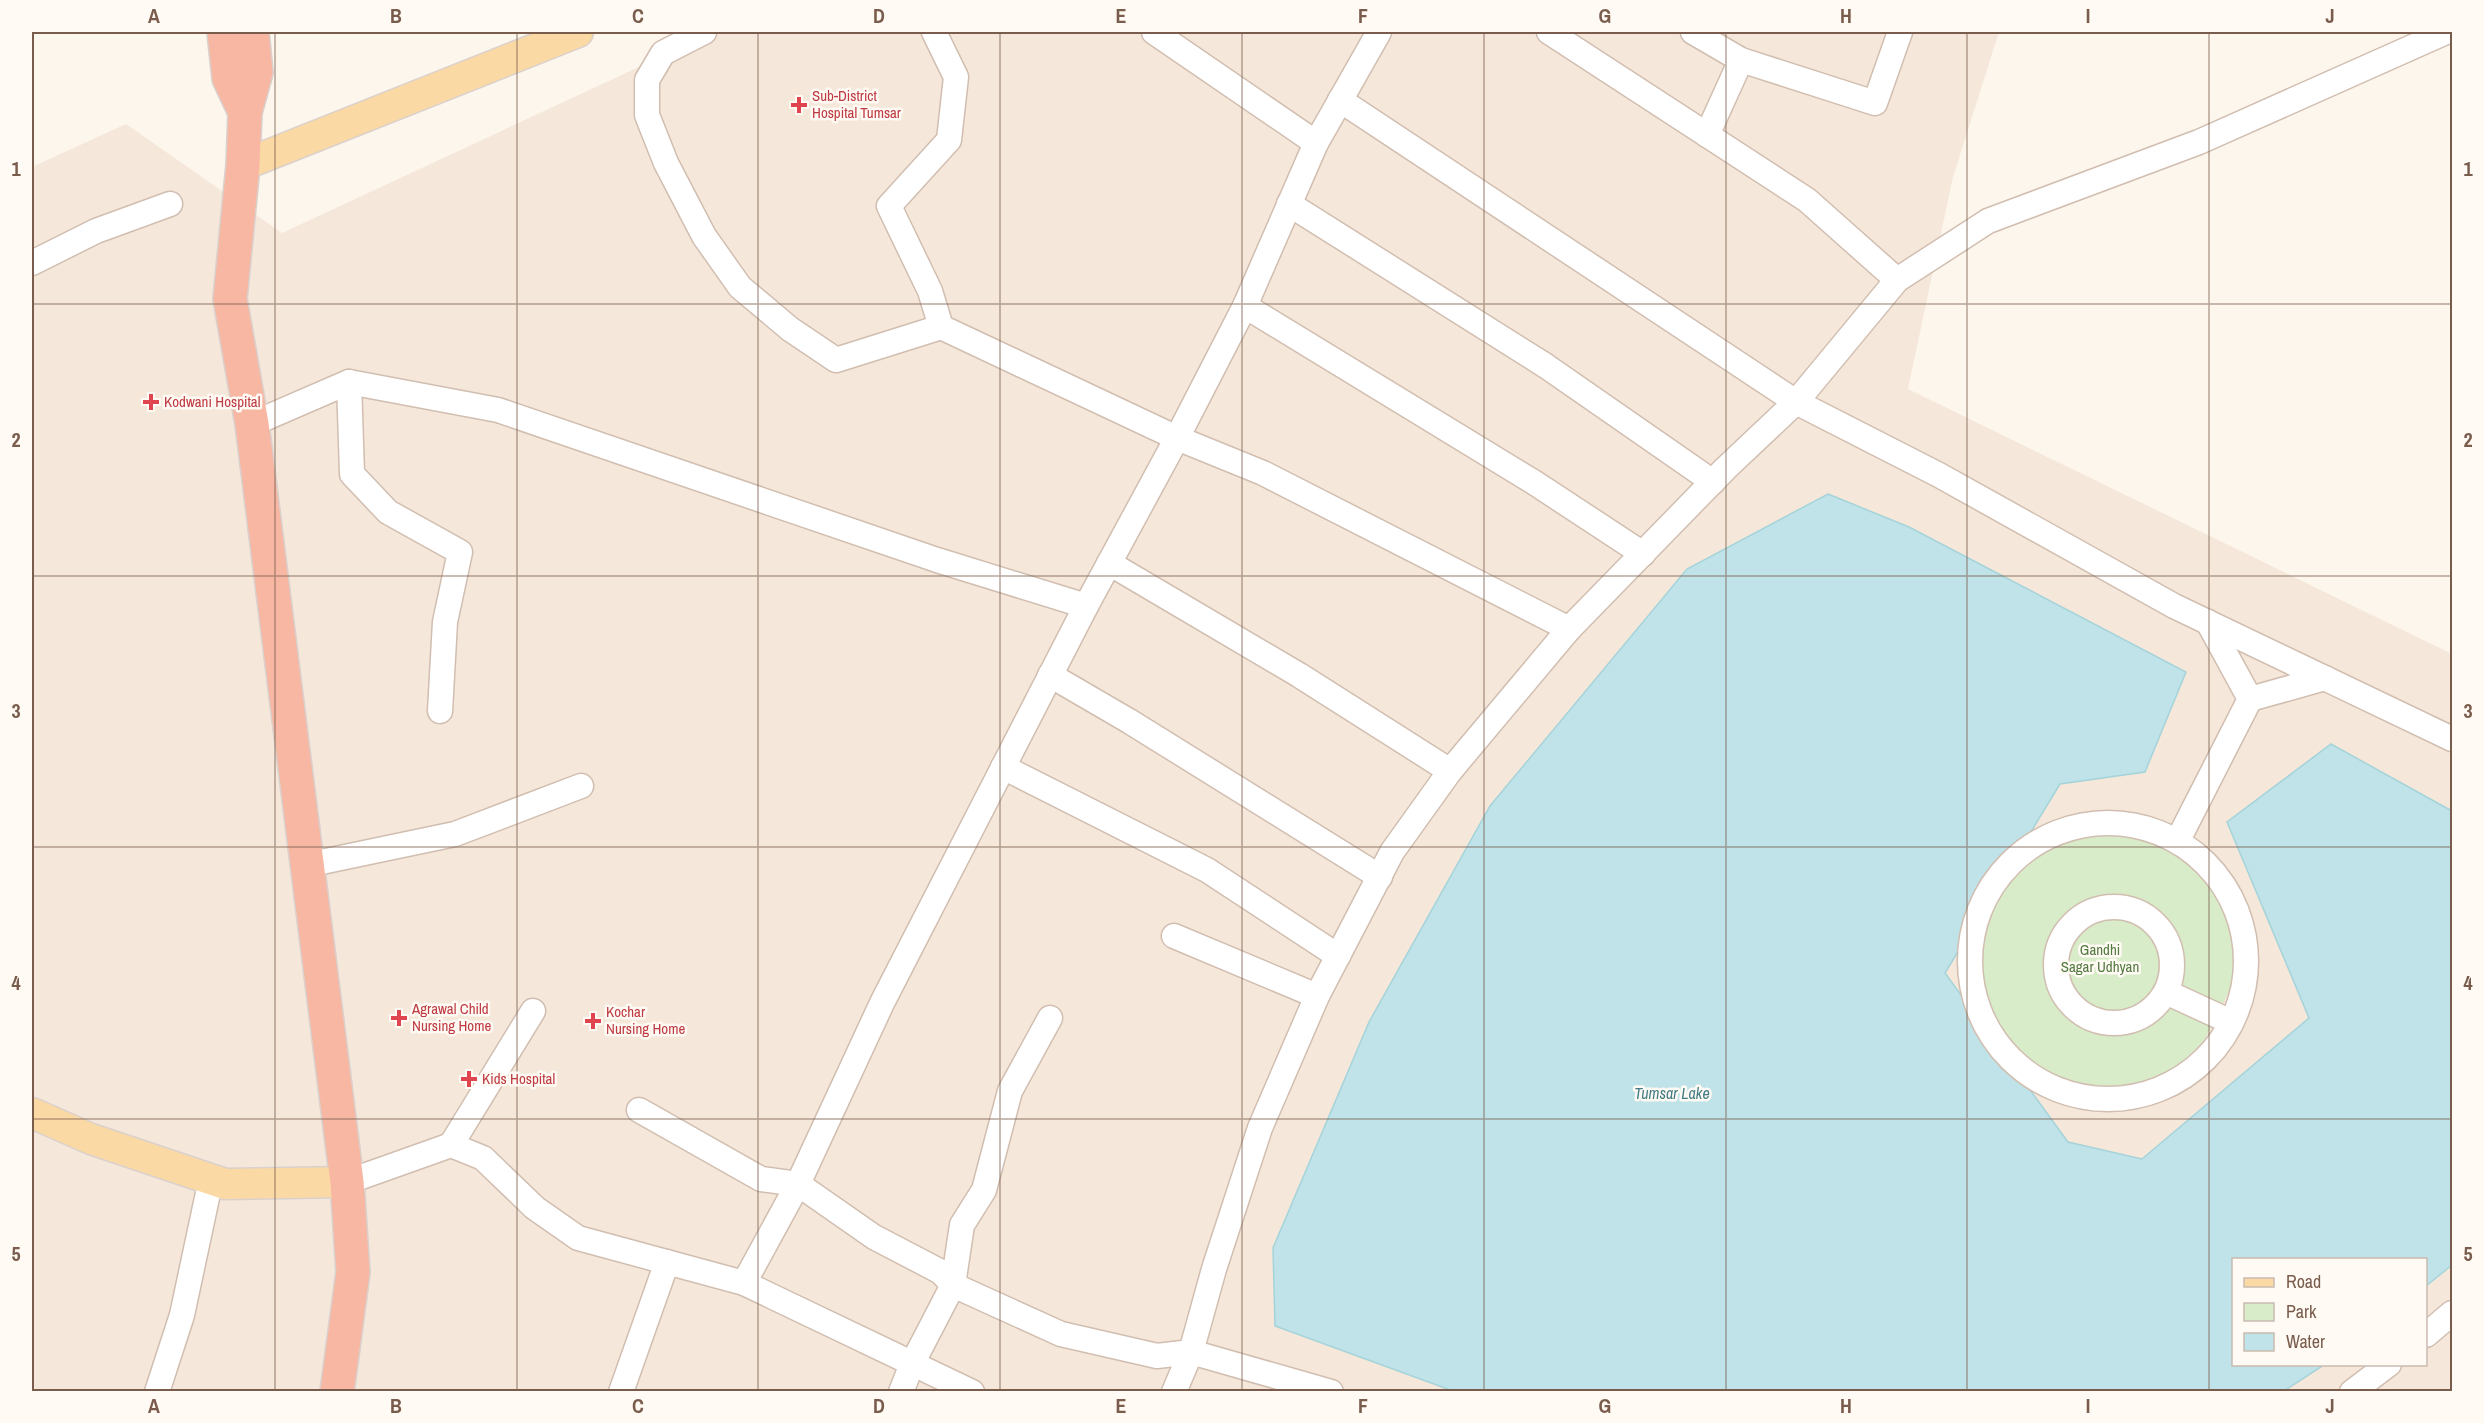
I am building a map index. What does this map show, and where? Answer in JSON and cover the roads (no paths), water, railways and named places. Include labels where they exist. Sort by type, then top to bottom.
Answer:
[{"type":"highway","points":[[224,32],[229,78],[244,112]]},
{"type":"highway","points":[[252,32],[256,72],[244,112],[243,165],[230,299],[252,424],[347,1182],[353,1272],[337,1392]]},
{"type":"main road","points":[[243,165],[578,32]]},
{"type":"main road","points":[[32,1113],[92,1140],[225,1184],[347,1182]]},
{"type":"street","points":[[704,32],[663,53],[647,80],[647,115],[666,163],[704,236],[740,287],[790,329],[836,360],[941,327],[1177,438],[1263,473],[1569,629]]},
{"type":"street","points":[[934,32],[956,77],[949,140],[890,206],[930,291],[941,327]]},
{"type":"street","points":[[1154,32],[1316,143]]},
{"type":"street","points":[[744,1283],[798,1184],[882,1003],[1050,675],[1245,306],[1316,143],[1379,32]]},
{"type":"street","points":[[1550,32],[1807,200],[1897,280]]},
{"type":"street","points":[[1692,32],[1741,60],[1875,103],[1900,32]]},
{"type":"street","points":[[1174,1392],[1191,1352],[1214,1269],[1260,1128],[1317,996],[1392,852],[1450,771],[1569,629],[1713,482],[1796,402],[1897,280],[1988,221],[2199,142],[2446,32]]},
{"type":"street","points":[[1707,135],[1741,60]]},
{"type":"street","points":[[1340,100],[1796,402],[1939,475],[2174,606],[2452,739]]},
{"type":"street","points":[[32,263],[96,231],[170,204]]},
{"type":"street","points":[[1289,204],[1546,366],[1713,482]]},
{"type":"street","points":[[1245,306],[1535,483],[1643,554]]},
{"type":"street","points":[[349,382],[352,474],[388,512],[460,552],[445,622],[440,711]]},
{"type":"street","points":[[252,424],[349,382],[498,410],[937,560],[1086,606]]},
{"type":"street","points":[[1109,563],[1299,675],[1450,771]]},
{"type":"street","points":[[2208,622],[2250,699]]},
{"type":"street","points":[[1050,675],[1189,757],[1380,877]]},
{"type":"street","points":[[2178,840],[2250,699],[2325,678]]},
{"type":"street","points":[[1003,767],[1207,870],[1338,956]]},
{"type":"street","points":[[307,865],[455,834],[581,786]]},
{"type":"street","points":[[2090,822],[2136,824],[2178,840],[2214,870],[2238,910],[2247,956],[2241,1002],[2231,1022],[2220,1044],[2186,1076],[2144,1096],[2098,1101],[2052,1090],[2014,1065],[1986,1030],[1971,987],[1970,942],[1983,898],[2010,862],[2048,835],[2090,822]]},
{"type":"street","points":[[2118,906],[2137,911],[2153,921],[2165,936],[2172,955],[2172,974],[2166,992],[2154,1008],[2139,1019],[2120,1024],[2101,1023],[2083,1015],[2069,1003],[2059,986],[2056,967],[2058,948],[2067,930],[2081,917],[2099,909],[2118,906]]},
{"type":"street","points":[[1174,936],[1317,996]]},
{"type":"street","points":[[2166,992],[2231,1022]]},
{"type":"street","points":[[347,1182],[451,1145],[533,1011]]},
{"type":"street","points":[[901,1392],[912,1364],[953,1285],[962,1225],[984,1190],[1010,1090],[1050,1018]]},
{"type":"street","points":[[639,1110],[761,1179],[798,1184],[874,1237],[940,1272],[953,1285],[1061,1334],[1157,1356],[1191,1352],[1331,1392]]},
{"type":"street","points":[[451,1145],[483,1158],[535,1208],[578,1238],[744,1283],[972,1392]]},
{"type":"street","points":[[157,1392],[182,1315],[211,1179]]},
{"type":"street","points":[[621,1392],[667,1262]]},
{"type":"street","points":[[2427,1334],[2452,1313]]},
{"type":"street","points":[[2352,1392],[2388,1366]]},
{"type":"water","name":"Tumsar Lake","points":[[1828,494],[1909,527],[2186,672],[2145,772],[2060,784],[1945,973],[2068,1142],[2142,1159],[2309,1018],[2227,822],[2331,744],[2452,811],[2452,1265],[2427,1285],[2427,1258],[2232,1258],[2232,1366],[2322,1366],[2284,1391],[1453,1391],[1275,1326],[1273,1248],[1369,1022],[1490,806],[1687,569]]},
{"type":"place","name":"Sub-District Hospital Tumsar","points":[[799,105]]},
{"type":"place","name":"Kodwani Hospital","points":[[151,402]]},
{"type":"place","name":"Agrawal Child Nursing Home","points":[[399,1018]]},
{"type":"place","name":"Kochar Nursing Home","points":[[593,1021]]},
{"type":"place","name":"Kids Hospital","points":[[469,1079]]},
{"type":"park label","name":"Gandhi Sagar Udhyan","points":[[2100,958]]}]
